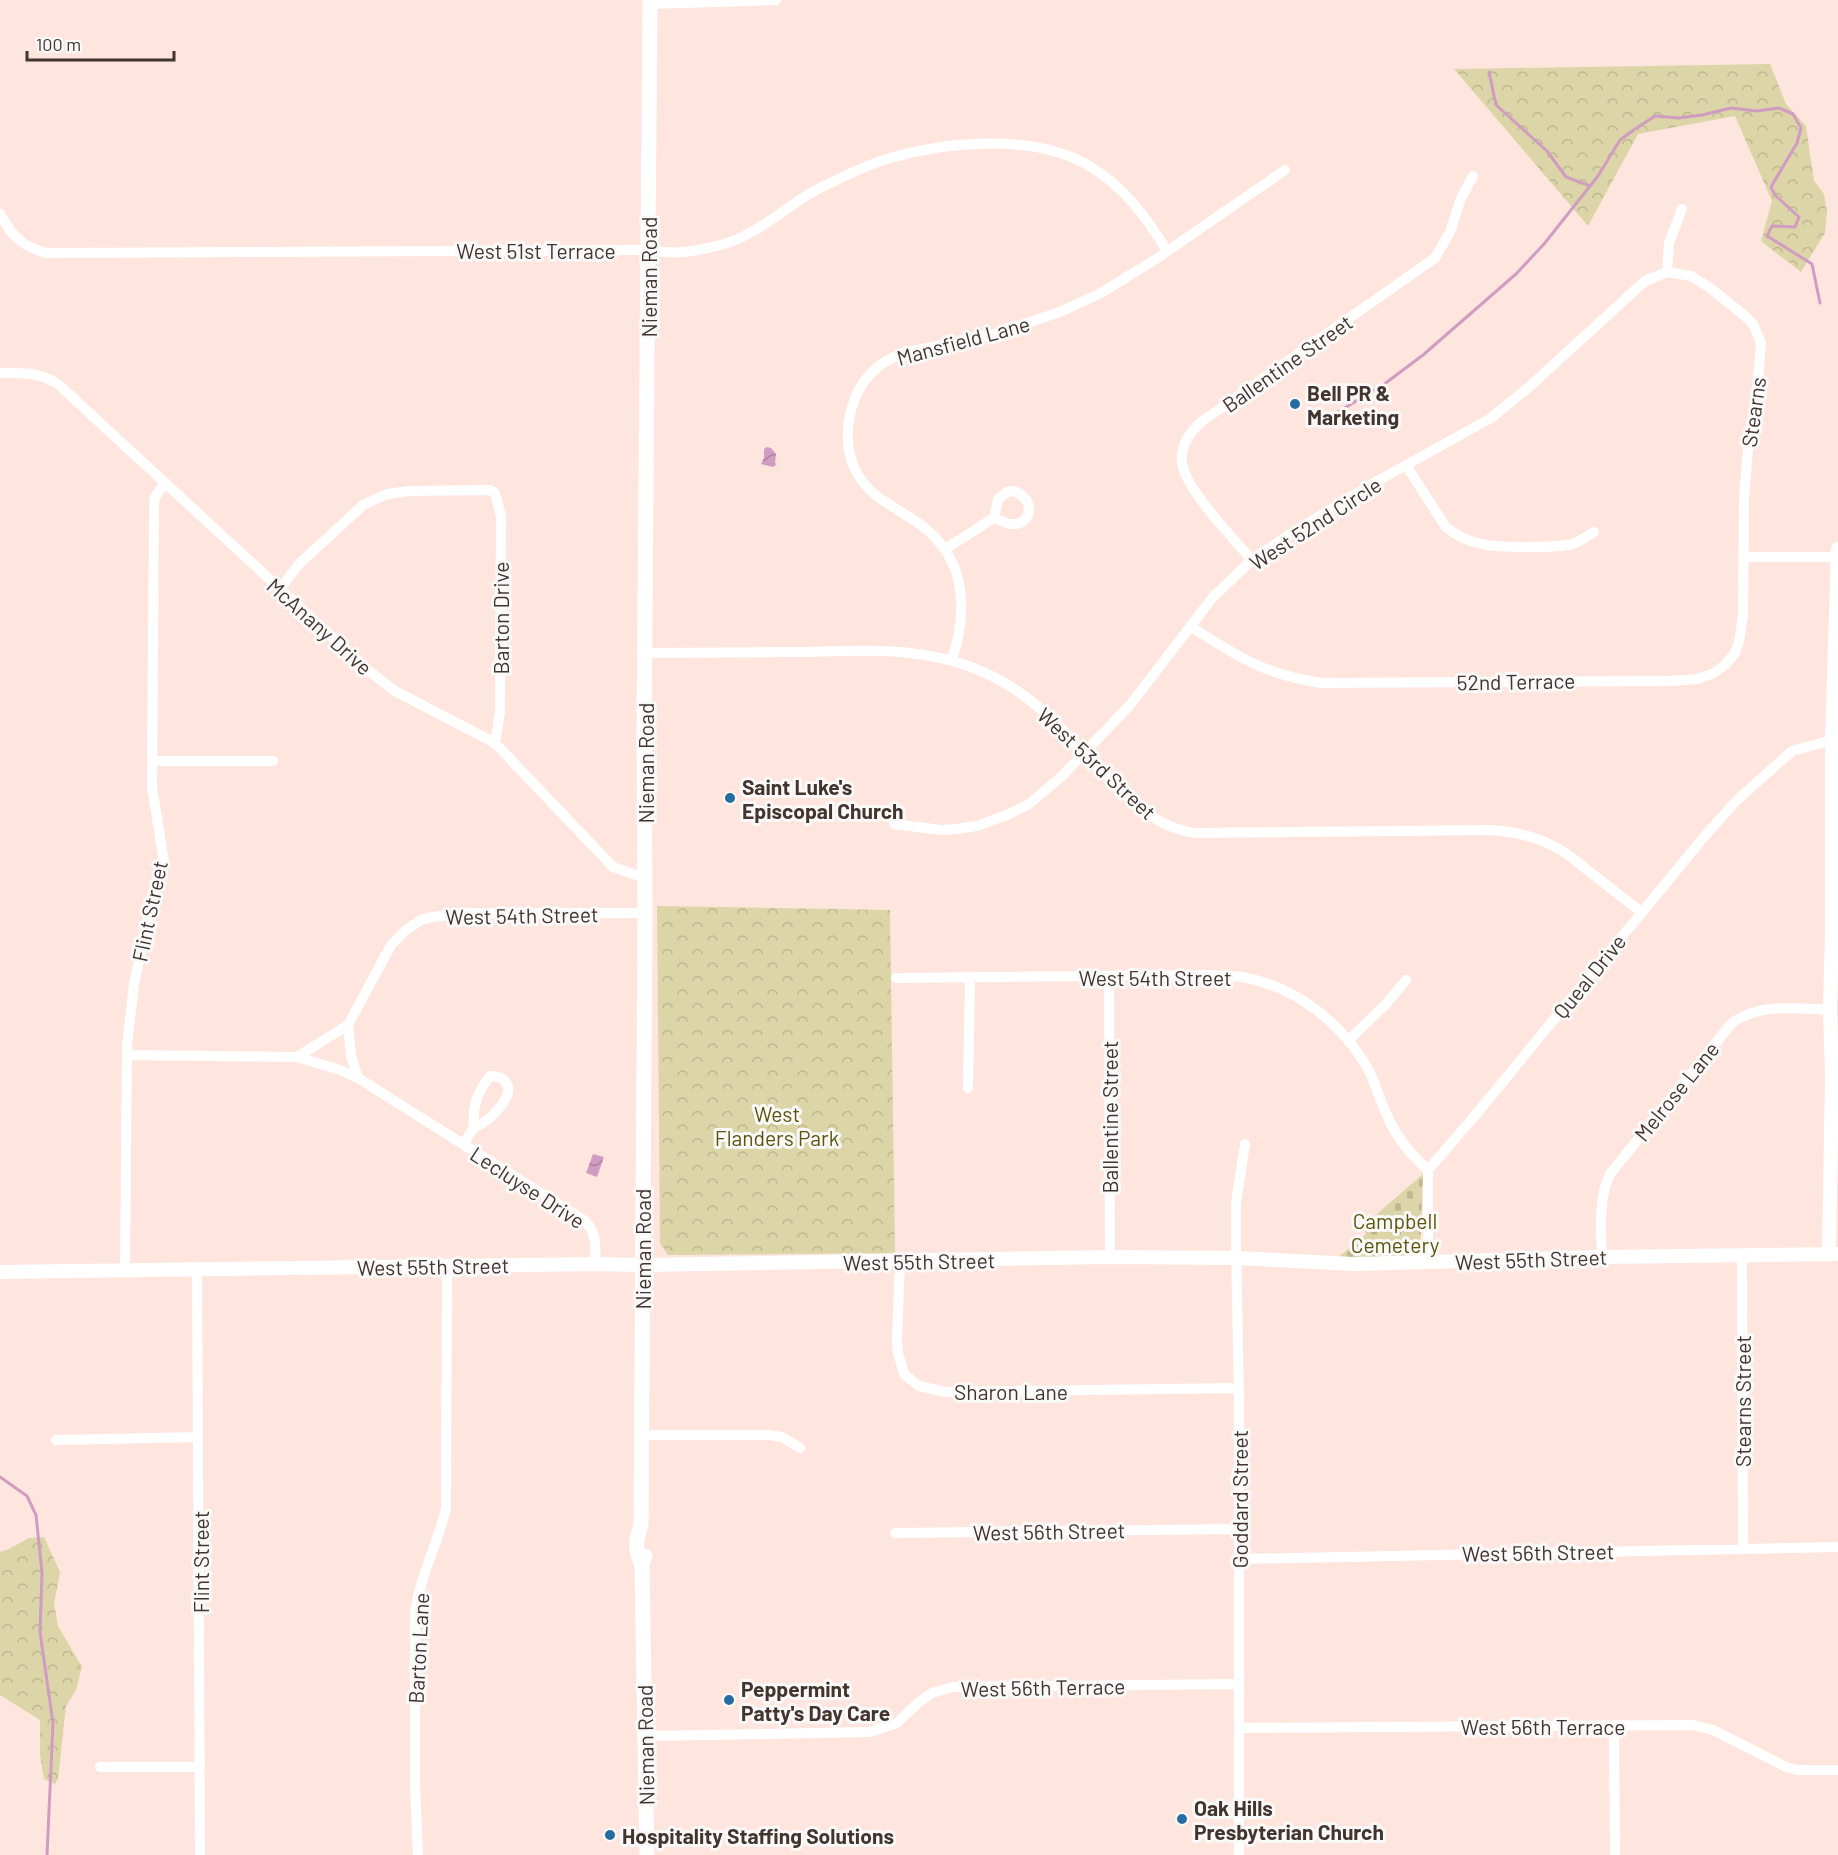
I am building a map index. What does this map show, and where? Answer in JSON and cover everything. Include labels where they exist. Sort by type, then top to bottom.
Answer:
[{"type":"main road","name":"Nieman Road","points":[[647,1855],[642,1564],[646,1536],[641,1525],[650,2]]},
{"type":"street","points":[[650,2],[776,0]]},
{"type":"street","name":"West 51st Terrace","points":[[0,214],[9,231],[20,241],[47,253],[648,250],[666,252],[698,250],[728,243],[753,231],[817,189],[855,170],[885,159],[948,146],[997,144],[1051,150],[1090,166],[1130,199],[1167,251]]},
{"type":"street","name":"Mansfield Lane","points":[[952,659],[960,632],[962,608],[958,583],[945,549],[928,530],[872,492],[855,470],[848,452],[848,424],[854,402],[864,381],[891,357],[996,334],[1062,311],[1128,278],[1285,170]]},
{"type":"street","name":"Ballentine Street","points":[[1252,560],[1188,481],[1182,462],[1184,446],[1189,433],[1201,422],[1435,258],[1450,232],[1461,198],[1473,176]]},
{"type":"street","points":[[1667,272],[1669,243],[1682,209]]},
{"type":"street","name":"West 52nd Circle","points":[[894,824],[941,830],[977,826],[1007,816],[1029,804],[1051,787],[1130,705],[1213,597],[1252,560],[1284,538],[1406,465],[1468,433],[1510,404],[1636,288],[1645,281],[1667,272]]},
{"type":"street","name":"Stearns","points":[[1667,272],[1691,276],[1709,286],[1754,324],[1761,343],[1744,498],[1742,630],[1735,653],[1725,666]]},
{"type":"street","name":"McAnany Drive","points":[[0,373],[31,373],[47,377],[58,384],[369,671],[395,691],[495,743],[613,867],[645,878]]},
{"type":"street","points":[[1406,465],[1445,526],[1453,534],[1466,540],[1482,545],[1502,547],[1556,546],[1576,543],[1594,532]]},
{"type":"street","name":"Flint Street","points":[[125,1269],[127,1055],[134,984],[150,909],[164,862],[152,787],[154,505],[155,497],[164,484]]},
{"type":"street","name":"Barton Drive","points":[[280,589],[307,556],[363,505],[377,497],[409,490],[490,490],[495,493],[501,516],[500,712],[495,743]]},
{"type":"street","points":[[945,549],[994,518]]},
{"type":"street","points":[[1833,1254],[1835,1074],[1830,1010],[1835,931],[1835,792],[1832,740],[1838,549]]},
{"type":"street","points":[[1743,557],[1838,557]]},
{"type":"street","name":"52nd Terrace","points":[[1190,626],[1231,653],[1277,674],[1305,681],[1344,684],[1671,681],[1697,679],[1725,666]]},
{"type":"street","name":"West 53rd Street","points":[[646,653],[902,651],[952,659],[1021,693],[1039,708],[1141,811],[1162,824],[1181,831],[1195,833],[1491,830],[1520,833],[1555,846],[1641,912]]},
{"type":"street","name":"Queal Drive","points":[[1428,1170],[1703,838],[1757,781],[1791,751],[1832,740]]},
{"type":"street","points":[[153,761],[273,761]]},
{"type":"street","name":"West 54th Street","points":[[297,1057],[348,1025],[391,945],[406,930],[421,920],[463,913],[645,913]]},
{"type":"street","name":"West 54th Street","points":[[896,978],[1210,975],[1243,977],[1288,993],[1309,1005],[1349,1040],[1368,1069],[1389,1120],[1401,1141],[1428,1170]]},
{"type":"street","name":"Ballentine Street","points":[[1109,977],[1110,1257]]},
{"type":"street","points":[[968,1088],[970,978]]},
{"type":"street","points":[[1349,1040],[1386,1005],[1406,980]]},
{"type":"street","name":"Melrose Lane","points":[[1602,1257],[1601,1206],[1606,1182],[1732,1023],[1753,1011],[1769,1008],[1830,1010]]},
{"type":"street","points":[[348,1025],[351,1056],[358,1078]]},
{"type":"street","points":[[127,1055],[297,1057]]},
{"type":"street","name":"Lecluyse Drive","points":[[297,1057],[358,1078],[585,1221],[593,1230],[596,1264]]},
{"type":"street","name":"Lecluyse Drive","points":[[464,1144],[474,1128],[500,1107],[509,1092],[504,1079],[490,1076],[480,1090],[473,1113],[474,1128]]},
{"type":"street","name":"Goddard Street","points":[[1239,1855],[1239,1399],[1237,1388],[1236,1203],[1245,1144]]},
{"type":"street","points":[[1428,1170],[1428,1262]]},
{"type":"street","name":"West 55th Street","points":[[0,1272],[1110,1257],[1236,1258],[1354,1264],[1742,1254],[1833,1254]]},
{"type":"street","name":"Stearns Street","points":[[1742,1254],[1743,1548]]},
{"type":"street","name":"Sharon Lane","points":[[900,1261],[898,1353],[904,1374],[919,1386],[946,1392],[1237,1388]]},
{"type":"street","name":"Barton Lane","points":[[418,1855],[415,1785],[416,1614],[417,1595],[441,1530],[446,1508],[447,1266]]},
{"type":"street","name":"Flint Street","points":[[197,1270],[200,1855]]},
{"type":"street","points":[[643,1435],[769,1435],[782,1437],[800,1448]]},
{"type":"street","points":[[56,1440],[198,1437]]},
{"type":"street","name":"West 56th Street","points":[[895,1533],[1238,1529]]},
{"type":"street","name":"West 56th Street","points":[[1239,1559],[1838,1547]]},
{"type":"street","name":"West 56th Terrace","points":[[645,1736],[870,1732],[897,1723],[932,1693],[953,1687],[1238,1684]]},
{"type":"street","points":[[1614,1725],[1615,1855]]},
{"type":"street","name":"West 56th Terrace","points":[[1239,1728],[1704,1726],[1786,1767],[1798,1770],[1838,1770]]},
{"type":"street","points":[[100,1767],[200,1767]]},
{"type":"green space","points":[[1770,64],[1786,104],[1806,126],[1814,181],[1824,194],[1827,212],[1825,233],[1801,272],[1761,241],[1772,201],[1735,116],[1638,134],[1588,226],[1454,69]]},
{"type":"green space","name":"West Flanders Park","points":[[657,906],[890,910],[895,1253],[668,1255],[660,1243]]},
{"type":"green space","name":"Campbell Cemetery","points":[[1423,1174],[1420,1251],[1415,1256],[1337,1258],[1366,1234],[1363,1226]]},
{"type":"green space","points":[[44,1537],[60,1572],[54,1603],[58,1626],[82,1667],[76,1690],[66,1706],[58,1779],[55,1784],[44,1779],[40,1755],[40,1720],[0,1695],[0,1552],[29,1538]]},
{"type":"water","points":[[767,447],[776,454],[775,463],[777,464],[773,467],[761,464],[764,449]]},
{"type":"water","points":[[593,1154],[604,1157],[597,1177],[586,1173]]},
{"type":"waterway","points":[[1489,72],[1496,105],[1547,151],[1566,177],[1590,186]]},
{"type":"waterway","points":[[1331,416],[1383,385],[1423,355],[1516,274],[1544,244],[1598,176],[1620,140],[1655,116],[1679,118],[1731,108],[1757,111],[1779,108],[1793,114],[1801,128],[1797,143],[1771,187],[1775,195],[1799,217],[1795,227],[1772,226],[1767,236],[1812,264],[1820,303]]},
{"type":"waterway","points":[[0,1477],[27,1496],[36,1515],[42,1573],[40,1632],[53,1723],[47,1855]]},
{"type":"place","name":"Bell PR & Marketing","points":[[1295,404]]},
{"type":"place","name":"Saint Luke's Episcopal Church","points":[[730,798]]},
{"type":"place","name":"Peppermint Patty's Day Care","points":[[729,1700]]},
{"type":"place","name":"Oak Hills Presbyterian Church","points":[[1182,1819]]},
{"type":"place","name":"Hospitality Staffing Solutions","points":[[610,1835]]}]
